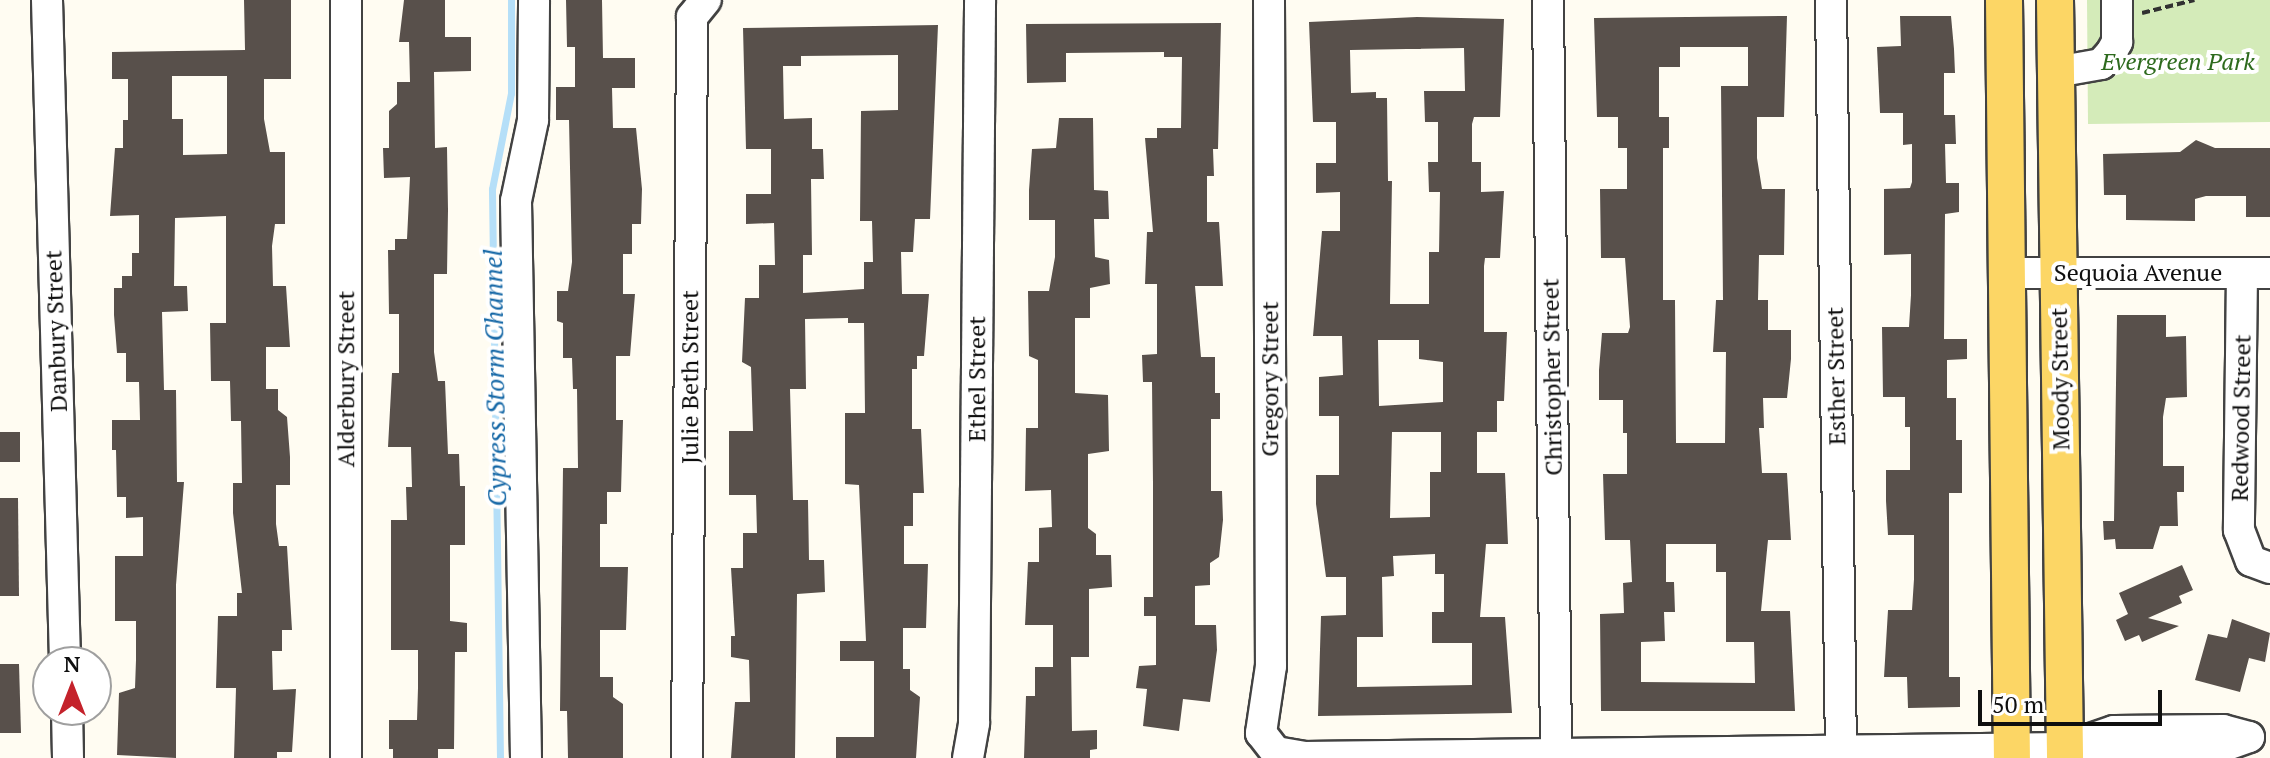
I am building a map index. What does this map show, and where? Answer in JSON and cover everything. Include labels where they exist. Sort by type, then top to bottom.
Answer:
[{"type":"main road","points":[[2004,0],[2012,753]]},
{"type":"main road","name":"Moody Street","points":[[2055,0],[2065,753]]},
{"type":"street","name":"Danbury Street","points":[[47,0],[65,646]]},
{"type":"street","name":"Alderbury Street","points":[[346,0],[346,758]]},
{"type":"street","points":[[526,758],[516,201],[533,120],[534,0]]},
{"type":"street","name":"Julie Beth Street","points":[[687,758],[692,17],[706,0]]},
{"type":"street","name":"Ethel Street","points":[[968,758],[974,723],[980,0]]},
{"type":"street","name":"Gregory Street","points":[[1269,0],[1271,666],[1261,733],[1276,752],[1304,757],[1556,753]]},
{"type":"street","name":"Christopher Street","points":[[1548,0],[1556,753]]},
{"type":"street","name":"Esther Street","points":[[1831,0],[1841,751]]},
{"type":"street","points":[[2056,72],[2101,64],[2117,42],[2117,10]]},
{"type":"street","name":"Sequoia Avenue","points":[[2006,273],[2256,273]]},
{"type":"street","name":"Redwood Street","points":[[2256,273],[2239,530],[2261,564]]},
{"type":"street","points":[[67,726],[68,758]]},
{"type":"street","points":[[1556,753],[1841,751],[2199,755],[2259,737]]},
{"type":"path","points":[[2117,10],[2194,0]]},
{"type":"green space","name":"Evergreen Park","points":[[2087,0],[2270,0],[2270,122],[2088,124]]},
{"type":"building","points":[[244,0],[291,0],[291,79],[264,79],[264,119],[270,152],[285,152],[285,224],[275,224],[273,286],[286,286],[290,347],[266,347],[266,389],[278,389],[278,410],[287,417],[290,457],[290,485],[276,485],[276,524],[279,546],[287,546],[292,630],[282,630],[282,651],[272,651],[273,690],[296,689],[292,752],[277,752],[277,758],[234,758],[236,688],[216,688],[218,616],[237,616],[237,593],[242,593],[233,513],[233,483],[242,483],[241,421],[231,421],[230,381],[211,381],[210,323],[226,323],[226,216],[175,218],[174,286],[187,286],[188,311],[162,312],[164,390],[176,390],[177,482],[184,482],[176,585],[176,758],[117,755],[119,693],[135,688],[136,621],[115,621],[115,556],[143,556],[143,517],[126,518],[126,497],[117,497],[116,450],[112,450],[112,420],[140,420],[139,382],[126,382],[126,353],[117,353],[114,315],[114,288],[122,288],[122,276],[132,276],[132,253],[139,253],[139,215],[110,216],[115,148],[123,148],[123,120],[128,120],[128,79],[112,79],[112,52],[245,50]],"holes":[[[172,76],[227,76],[227,154],[183,155],[183,119],[172,119]]]},
{"type":"building","points":[[404,0],[445,0],[445,37],[471,37],[471,71],[434,72],[435,148],[447,147],[448,210],[447,274],[434,274],[434,352],[438,381],[445,381],[448,454],[459,454],[460,486],[465,486],[465,545],[450,545],[450,621],[467,623],[467,652],[455,652],[454,749],[438,749],[438,758],[393,758],[393,749],[389,749],[389,720],[417,720],[418,688],[418,650],[391,650],[391,520],[407,520],[406,487],[412,487],[411,447],[388,447],[392,373],[399,373],[399,314],[389,314],[388,250],[395,250],[395,239],[407,239],[410,177],[384,178],[383,148],[389,148],[389,111],[397,104],[397,82],[410,82],[409,42],[399,42]]},
{"type":"building","points":[[566,0],[602,0],[603,58],[635,58],[635,88],[612,88],[613,128],[636,128],[642,189],[641,224],[632,224],[632,254],[623,254],[623,294],[635,294],[630,356],[616,356],[616,420],[623,420],[621,492],[607,492],[607,524],[600,524],[600,567],[628,567],[626,630],[600,630],[600,677],[613,677],[613,697],[623,704],[623,758],[568,758],[567,711],[560,711],[563,468],[578,468],[577,389],[573,389],[572,358],[563,358],[563,323],[557,321],[557,291],[568,291],[572,262],[569,120],[556,120],[556,87],[575,87],[575,47],[567,47]]},
{"type":"building","points":[[1787,16],[1784,117],[1757,117],[1757,158],[1762,189],[1785,189],[1784,255],[1759,255],[1758,300],[1768,300],[1768,330],[1791,330],[1787,398],[1763,398],[1764,428],[1759,428],[1762,473],[1787,473],[1791,540],[1768,540],[1761,611],[1790,611],[1795,711],[1601,711],[1600,614],[1624,613],[1623,583],[1632,582],[1630,540],[1605,540],[1603,474],[1627,474],[1627,433],[1623,433],[1623,400],[1599,400],[1599,370],[1602,333],[1628,333],[1630,327],[1625,258],[1601,258],[1600,189],[1627,189],[1627,148],[1618,148],[1618,117],[1597,117],[1594,18]],"holes":[[[1680,47],[1748,47],[1748,86],[1721,86],[1723,300],[1716,300],[1713,352],[1726,352],[1725,443],[1676,443],[1675,300],[1663,300],[1663,148],[1669,148],[1669,117],[1659,117],[1659,67],[1680,67]],[[1666,544],[1716,544],[1716,572],[1726,572],[1726,642],[1754,642],[1755,683],[1641,682],[1641,642],[1665,641],[1664,612],[1675,612],[1674,582],[1666,582]]]},
{"type":"building","points":[[1900,16],[1951,16],[1954,49],[1955,73],[1944,73],[1944,115],[1955,115],[1956,144],[1945,144],[1946,183],[1959,183],[1959,212],[1945,214],[1944,339],[1967,339],[1967,359],[1947,360],[1947,398],[1956,398],[1956,440],[1962,440],[1962,493],[1949,493],[1949,677],[1960,677],[1960,707],[1908,708],[1907,677],[1884,677],[1888,610],[1912,610],[1914,579],[1914,535],[1888,535],[1886,501],[1886,470],[1910,470],[1910,427],[1905,427],[1905,397],[1883,397],[1882,327],[1909,327],[1911,295],[1911,254],[1884,255],[1884,189],[1910,188],[1912,182],[1912,144],[1903,145],[1903,113],[1880,113],[1877,47],[1901,46]]},
{"type":"building","points":[[1417,17],[1504,19],[1500,117],[1474,117],[1472,162],[1481,162],[1481,192],[1504,191],[1500,258],[1485,258],[1484,332],[1507,332],[1504,401],[1497,401],[1497,432],[1477,432],[1477,473],[1505,473],[1508,544],[1486,544],[1480,617],[1505,617],[1512,713],[1318,716],[1321,616],[1346,615],[1346,577],[1326,577],[1316,504],[1316,475],[1339,475],[1339,416],[1319,416],[1319,377],[1343,375],[1342,336],[1313,336],[1322,231],[1340,231],[1340,192],[1316,193],[1316,163],[1336,163],[1336,122],[1313,122],[1309,22]],"holes":[[[1464,48],[1465,91],[1424,91],[1425,122],[1438,122],[1438,162],[1428,162],[1429,192],[1440,192],[1439,252],[1429,252],[1429,304],[1390,304],[1392,181],[1388,181],[1387,98],[1376,98],[1376,92],[1351,93],[1350,50]],[[1378,340],[1419,340],[1419,359],[1443,362],[1443,402],[1379,406]],[[1392,432],[1441,432],[1441,472],[1430,472],[1430,517],[1390,518]],[[1435,554],[1435,574],[1444,574],[1444,612],[1432,612],[1432,643],[1472,643],[1472,685],[1357,687],[1357,637],[1383,637],[1382,577],[1394,576],[1393,556]]]},
{"type":"building","points":[[1221,23],[1218,149],[1213,149],[1214,176],[1207,176],[1207,222],[1219,222],[1223,286],[1195,286],[1201,357],[1215,357],[1215,393],[1220,393],[1220,419],[1211,419],[1211,491],[1222,491],[1223,520],[1219,557],[1210,563],[1210,585],[1195,586],[1195,625],[1216,625],[1217,650],[1210,702],[1183,699],[1179,731],[1143,726],[1147,689],[1136,688],[1139,666],[1156,665],[1156,616],[1144,616],[1144,597],[1153,597],[1153,485],[1152,382],[1143,382],[1142,355],[1157,354],[1157,284],[1145,284],[1147,232],[1153,232],[1145,138],[1157,138],[1157,128],[1181,128],[1182,57],[1164,57],[1164,52],[1066,53],[1066,82],[1027,83],[1026,24]]},
{"type":"building","points":[[938,25],[930,219],[915,219],[913,252],[901,252],[902,294],[929,294],[924,356],[917,356],[917,369],[912,369],[912,429],[921,429],[924,493],[913,493],[913,526],[904,526],[904,564],[928,564],[926,628],[903,628],[903,669],[910,669],[910,690],[920,697],[916,758],[836,758],[836,737],[874,737],[874,661],[840,661],[840,641],[866,641],[859,485],[845,484],[845,413],[865,413],[864,323],[848,323],[848,318],[805,319],[806,389],[790,389],[793,500],[808,500],[809,560],[824,560],[825,592],[797,594],[795,758],[731,758],[735,702],[750,702],[749,660],[731,657],[731,636],[735,636],[731,568],[743,568],[743,533],[757,533],[756,495],[729,495],[729,431],[753,431],[751,367],[742,362],[745,298],[759,298],[759,265],[775,265],[774,223],[746,224],[746,194],[771,194],[771,149],[746,149],[743,28]],"holes":[[[898,55],[898,110],[861,111],[860,221],[872,221],[873,262],[864,262],[864,289],[803,293],[803,255],[812,255],[811,179],[824,179],[823,149],[812,149],[812,118],[784,119],[783,66],[801,66],[801,56]]]},
{"type":"building","points":[[1059,118],[1093,118],[1094,190],[1108,191],[1109,219],[1094,219],[1095,257],[1109,260],[1110,284],[1090,288],[1090,318],[1075,318],[1075,393],[1108,395],[1109,451],[1088,454],[1088,528],[1096,534],[1096,555],[1111,555],[1112,587],[1089,589],[1089,657],[1071,657],[1072,731],[1097,730],[1097,749],[1090,750],[1090,758],[1024,758],[1026,696],[1035,696],[1035,667],[1053,667],[1053,625],[1025,625],[1028,562],[1039,562],[1039,528],[1052,527],[1051,490],[1025,491],[1026,428],[1038,428],[1038,360],[1029,356],[1028,291],[1049,291],[1055,257],[1055,220],[1029,220],[1029,190],[1032,149],[1056,148]]},
{"type":"building","points":[[2196,140],[2215,148],[2270,148],[2270,217],[2246,217],[2246,196],[2206,196],[2195,199],[2195,221],[2126,220],[2126,195],[2104,195],[2103,154],[2180,152]]},
{"type":"building","points":[[2117,315],[2166,315],[2166,337],[2186,336],[2187,397],[2166,398],[2163,417],[2163,466],[2184,466],[2184,492],[2177,492],[2178,526],[2160,526],[2153,549],[2116,549],[2115,539],[2104,540],[2103,521],[2114,521]]},
{"type":"building","points":[[0,432],[20,432],[20,462],[0,462]]},
{"type":"building","points":[[0,498],[18,498],[19,596],[0,596]]},
{"type":"building","points":[[2182,565],[2193,590],[2179,596],[2182,603],[2148,618],[2179,626],[2142,642],[2139,635],[2125,641],[2116,620],[2128,614],[2119,593]]},
{"type":"building","points":[[2232,619],[2270,633],[2265,662],[2249,658],[2240,692],[2195,680],[2208,634],[2227,638]]},
{"type":"building","points":[[0,664],[19,664],[21,733],[0,733]]},
{"type":"waterway","name":"Cypress Storm Channel","points":[[500,758],[492,189],[511,93],[511,0]]}]
